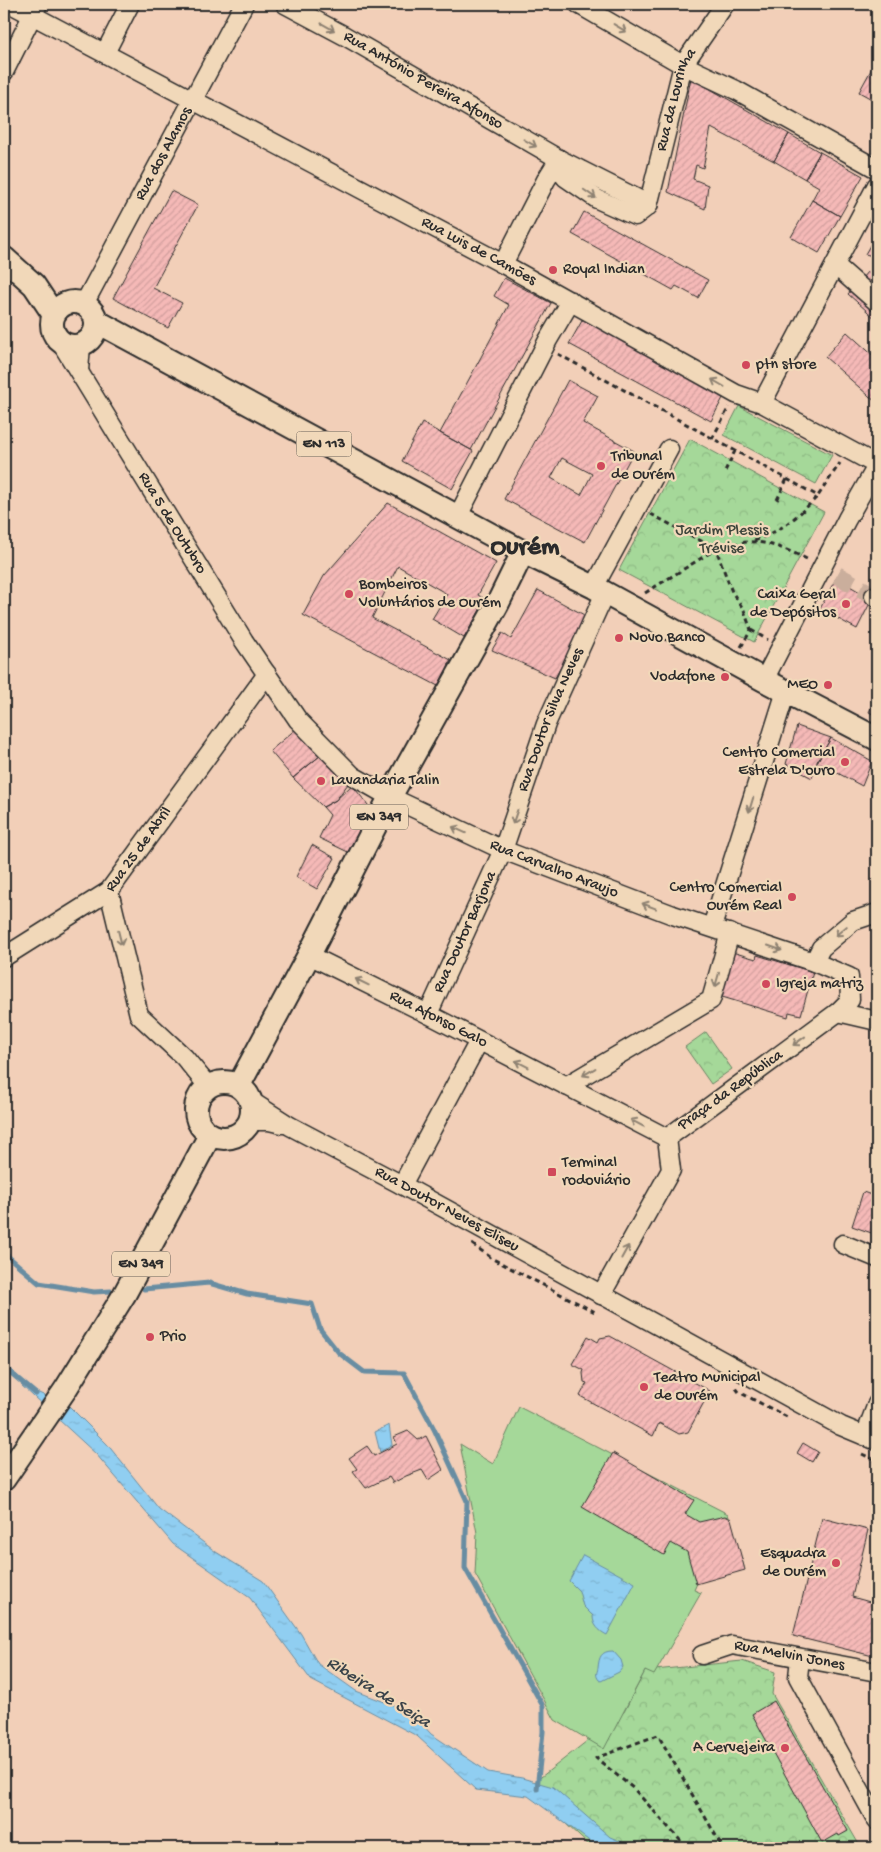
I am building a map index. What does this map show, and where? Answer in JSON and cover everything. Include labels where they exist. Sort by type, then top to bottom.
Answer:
[{"type":"main road","points":[[4,258],[76,324]]},
{"type":"main road","name":"EN 113","points":[[76,324],[124,336],[523,552],[599,590],[877,739]]},
{"type":"main road","name":"EN 349","points":[[4,1479],[46,1419],[124,1296],[210,1135],[226,1138],[241,1133],[247,1102],[309,955],[390,797],[497,604],[523,552]]},
{"type":"main road","points":[[210,1135],[197,1120],[196,1101],[208,1086],[223,1081],[247,1102]]},
{"type":"street","name":"Rua Luis de Camões","points":[[11,4],[35,9],[105,53],[503,264],[736,394],[762,403],[877,465]]},
{"type":"street","points":[[105,53],[130,4]]},
{"type":"street","name":"Rua dos Alamos","points":[[76,324],[244,4]]},
{"type":"street","name":"Rua António Pereira Afonso","points":[[285,4],[345,36],[559,160],[640,200],[648,206]]},
{"type":"street","points":[[578,4],[683,65],[736,90],[877,169]]},
{"type":"street","name":"Rua da Lourinha","points":[[648,206],[683,65],[725,4]]},
{"type":"street","points":[[4,72],[35,9]]},
{"type":"street","points":[[503,264],[546,180],[559,160]]},
{"type":"street","points":[[762,403],[877,185]]},
{"type":"street","points":[[835,265],[877,302]]},
{"type":"street","points":[[458,516],[545,346],[571,301]]},
{"type":"street","name":"Rua 5 de Outubro","points":[[76,324],[78,371],[244,641],[267,674]]},
{"type":"street","name":"Rua Doutor Silva Neves","points":[[503,850],[546,724],[599,590],[637,507],[669,449]]},
{"type":"street","points":[[764,680],[830,571],[877,465]]},
{"type":"street","name":"Rua Carvalho Araujo","points":[[267,674],[298,720],[353,776],[390,797],[503,850],[674,916],[814,962],[849,977],[850,1000],[838,1012]]},
{"type":"street","name":"Rua 25 de Abril","points":[[208,1086],[184,1057],[139,1015],[109,891],[267,674]]},
{"type":"street","points":[[712,927],[786,691]]},
{"type":"street","name":"Rua Doutor Barjona","points":[[428,1014],[503,850]]},
{"type":"street","points":[[4,957],[109,891]]},
{"type":"street","points":[[814,962],[821,948],[852,921],[877,913]]},
{"type":"street","points":[[566,1086],[711,1000],[730,933]]},
{"type":"street","name":"Rua Afonso Galo","points":[[309,955],[566,1086]]},
{"type":"street","points":[[838,1012],[877,1021]]},
{"type":"street","name":"Praça da República","points":[[566,1086],[667,1138],[838,1012]]},
{"type":"street","points":[[402,1185],[479,1041]]},
{"type":"street","name":"Rua Doutor Neves Eliseu","points":[[247,1102],[269,1121],[290,1126],[402,1185],[841,1426],[871,1439]]},
{"type":"street","points":[[601,1295],[671,1170],[667,1138]]},
{"type":"street","points":[[843,1244],[877,1258]]},
{"type":"street","points":[[871,1439],[877,1404]]},
{"type":"street","name":"Rua Melvin Jones","points":[[702,1655],[732,1645],[877,1672]]},
{"type":"street","points":[[800,1658],[798,1677],[877,1821]]},
{"type":"path","points":[[545,346],[818,496]]},
{"type":"path","points":[[712,439],[731,402]]},
{"type":"path","points":[[725,471],[735,451]]},
{"type":"path","points":[[632,608],[641,596],[716,549],[752,542],[774,533],[794,520],[818,496],[842,461]]},
{"type":"path","points":[[777,500],[787,479]]},
{"type":"path","points":[[637,507],[716,549],[732,592],[744,610],[751,630],[732,662]]},
{"type":"path","points":[[752,542],[769,544],[791,552],[830,571]]},
{"type":"path","points":[[687,1848],[634,1789],[596,1758],[658,1735],[723,1848]]},
{"type":"green space","points":[[739,406],[832,455],[816,484],[724,435]]},
{"type":"green space","name":"Jardim Plessis Trévise","points":[[690,439],[824,512],[754,642],[619,570]]},
{"type":"green space","points":[[706,1032],[732,1069],[711,1084],[685,1047]]},
{"type":"green space","points":[[519,1407],[728,1514],[744,1567],[698,1581],[694,1590],[701,1593],[654,1675],[645,1671],[604,1749],[555,1720],[475,1574],[477,1533],[460,1444],[493,1464]]},
{"type":"green space","points":[[742,1661],[775,1672],[772,1694],[861,1848],[592,1848],[527,1788],[624,1712],[645,1671]]},
{"type":"water","points":[[21,1385],[70,1407],[107,1444],[159,1509],[216,1552],[263,1581],[301,1634],[318,1664],[356,1691],[411,1712],[431,1734],[488,1772],[522,1778],[553,1787],[610,1837],[637,1848],[599,1848],[528,1796],[476,1790],[417,1736],[311,1680],[250,1598],[173,1544],[96,1454]]},
{"type":"water","points":[[389,1425],[392,1445],[380,1452],[375,1432]]},
{"type":"water","points":[[583,1555],[635,1583],[607,1635],[597,1627],[593,1616],[583,1606],[579,1591],[569,1581]]},
{"type":"water","points":[[613,1651],[621,1660],[623,1667],[619,1672],[601,1681],[597,1675],[600,1658],[603,1653]]},
{"type":"building","points":[[877,59],[877,102],[859,92]]},
{"type":"building","points":[[691,78],[789,134],[774,161],[711,128],[703,168],[696,165],[693,179],[708,185],[705,209],[668,192]]},
{"type":"building","points":[[789,134],[820,152],[805,179],[774,161]]},
{"type":"building","points":[[820,152],[863,176],[840,216],[812,200],[819,187],[805,179]]},
{"type":"building","points":[[171,191],[198,205],[153,288],[182,303],[168,328],[113,298]]},
{"type":"building","points":[[812,200],[840,216],[819,253],[791,237]]},
{"type":"building","points":[[584,212],[708,280],[698,298],[676,286],[673,290],[572,234]]},
{"type":"building","points":[[877,233],[877,257],[865,254]]},
{"type":"building","points":[[868,271],[877,279],[877,320],[848,294]]},
{"type":"building","points":[[504,278],[551,303],[471,450],[440,433],[509,305],[494,296]]},
{"type":"building","points":[[583,319],[724,396],[711,421],[569,344]]},
{"type":"building","points":[[847,332],[877,359],[877,403],[825,357]]},
{"type":"building","name":"Tribunal de Ourém","points":[[568,380],[598,396],[583,423],[634,451],[585,542],[504,499]],"holes":[[[562,458],[592,474],[581,495],[551,478]]]},
{"type":"building","points":[[422,423],[473,451],[452,489],[402,461]]},
{"type":"building","name":"Bombeiros Voluntários de Ourém","points":[[388,503],[496,563],[478,595],[486,600],[464,638],[432,619],[447,594],[398,566],[372,618],[451,660],[438,686],[303,615],[324,576]]},
{"type":"building","name":"Caixa Geral de Depósitos","points":[[836,578],[872,599],[857,629],[820,609]]},
{"type":"building","points":[[538,590],[588,617],[555,678],[492,650],[502,633],[511,639]]},
{"type":"building","points":[[877,696],[877,716],[869,712]]},
{"type":"building","points":[[797,726],[831,738],[817,762],[812,778],[786,764]]},
{"type":"building","points":[[297,728],[321,755],[293,778],[270,751]]},
{"type":"building","name":"Centro Comercial Estrela D'ouro","points":[[831,738],[872,761],[862,786],[817,762]]},
{"type":"building","name":"Lavandaria Talin","points":[[321,755],[348,784],[336,800],[323,807],[293,778]]},
{"type":"building","points":[[352,785],[368,805],[371,812],[348,852],[319,838],[330,815],[323,807],[336,800]]},
{"type":"building","points":[[312,845],[335,858],[317,889],[296,877]]},
{"type":"building","name":"Igreja matriz","points":[[732,952],[756,959],[757,955],[813,972],[801,1015],[789,1012],[788,1017],[719,996]]},
{"type":"building","points":[[863,1192],[877,1197],[877,1235],[852,1226]]},
{"type":"building","name":"Teatro Municipal de Ourém","points":[[588,1336],[598,1342],[600,1338],[610,1336],[710,1391],[688,1432],[679,1434],[659,1423],[653,1436],[580,1396],[587,1383],[584,1382],[584,1370],[572,1364]]},
{"type":"building","points":[[408,1431],[418,1440],[426,1436],[443,1470],[428,1480],[422,1470],[393,1483],[389,1477],[366,1488],[353,1471],[357,1469],[349,1458],[367,1446],[374,1456],[397,1444],[394,1437]]},
{"type":"building","points":[[803,1443],[818,1452],[812,1462],[797,1453]]},
{"type":"building","points":[[613,1453],[694,1500],[685,1514],[699,1522],[725,1516],[731,1519],[745,1570],[696,1584],[687,1552],[671,1543],[664,1555],[582,1507]]},
{"type":"building","name":"Esquadra de Ourém","points":[[822,1518],[868,1530],[852,1597],[877,1604],[877,1657],[793,1636]]},
{"type":"building","points":[[774,1701],[848,1831],[822,1843],[752,1714]]},
{"type":"waterway","points":[[4,1253],[39,1283],[94,1292],[111,1291]]},
{"type":"waterway","points":[[144,1289],[209,1283],[247,1294],[312,1304],[320,1329],[339,1353],[364,1372],[404,1373],[434,1429],[467,1501],[465,1568],[543,1706],[543,1732],[537,1789]]},
{"type":"waterway","name":"Ribeira de Seiça","points":[[4,1367],[36,1394]]},
{"type":"tunnel","points":[[837,575],[874,596]]},
{"type":"place","name":"Royal Indian","points":[[553,270]]},
{"type":"place","name":"ptn store","points":[[746,365]]},
{"type":"place","name":"Tribunal de Ourém","points":[[601,466]]},
{"type":"place","name":"Bombeiros Voluntários de Ourém","points":[[349,594]]},
{"type":"place","name":"Caixa Geral de Depósitos","points":[[846,604]]},
{"type":"place","name":"Novo Banco","points":[[619,638]]},
{"type":"place","name":"Vodafone","points":[[725,677]]},
{"type":"place","name":"MEO","points":[[828,685]]},
{"type":"place","name":"Centro Comercial Estrela D'ouro","points":[[845,762]]},
{"type":"place","name":"Lavandaria Talin","points":[[321,781]]},
{"type":"place","name":"Centro Comercial Ourém Real","points":[[792,897]]},
{"type":"place","name":"Igreja matriz","points":[[766,984]]},
{"type":"place","name":"Terminal rodoviário","points":[[552,1172]]},
{"type":"place","name":"Prio","points":[[150,1337]]},
{"type":"place","name":"Teatro Municipal de Ourém","points":[[644,1387]]},
{"type":"place","name":"Esquadra de Ourém","points":[[836,1563]]},
{"type":"place","name":"A Cervejeira","points":[[785,1748]]},
{"type":"district","name":"Ourém","points":[[525,548]]}]
